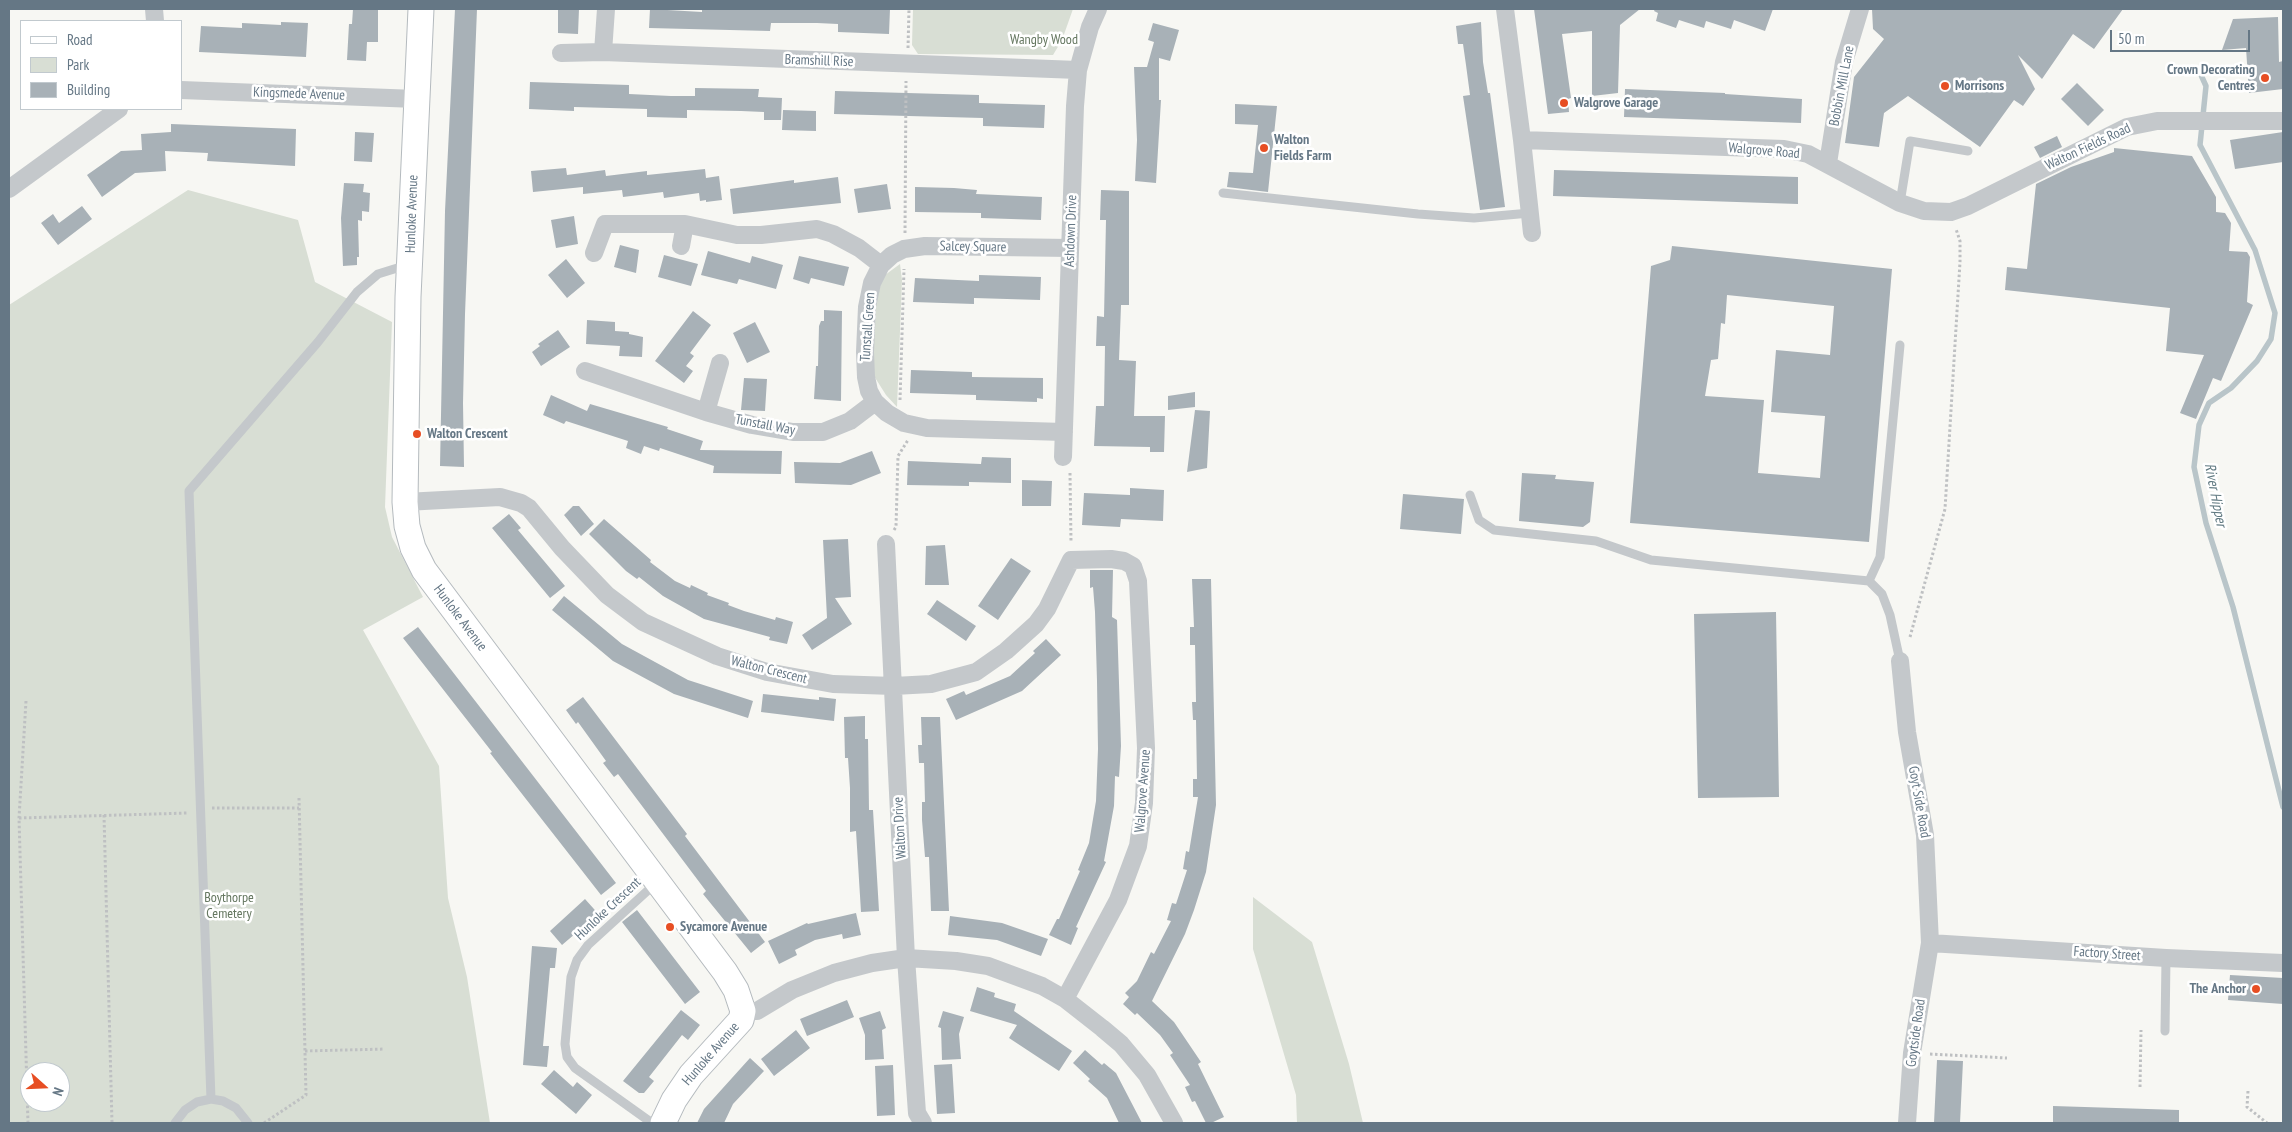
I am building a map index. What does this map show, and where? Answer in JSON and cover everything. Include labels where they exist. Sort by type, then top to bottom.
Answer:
[{"type":"street","name":"Hunloke Avenue","points":[[421,9],[410,264],[405,502],[407,526],[413,548],[424,570],[725,972],[736,990],[743,1011],[736,1028],[691,1075],[674,1100],[663,1123]]},
{"type":"street","points":[[603,52],[606,9]]},
{"type":"street","name":"Ashdown Drive","points":[[1063,457],[1074,106],[1078,70],[1090,27],[1098,9]]},
{"type":"street","points":[[1505,9],[1532,233]]},
{"type":"street","name":"Bobbin Mill Lane","points":[[1828,163],[1844,62],[1860,9]]},
{"type":"street","name":"Bramshill Rise","points":[[561,52],[1078,70]]},
{"type":"street","name":"Kingsmede Avenue","points":[[182,90],[416,99]]},
{"type":"street","points":[[9,189],[118,110]]},
{"type":"street","name":"Walton Fields Road","points":[[1988,195],[2127,127],[2157,120],[2283,121]]},
{"type":"street","name":"Walgrove Road","points":[[1522,140],[1784,149],[1808,154],[1900,203],[1924,212],[1951,212],[1968,206],[1988,195]]},
{"type":"street","points":[[594,253],[605,224],[685,224],[737,235],[761,235],[816,229],[833,234],[859,248],[881,266]]},
{"type":"street","points":[[681,246],[685,224]]},
{"type":"street","name":"Salcey Square","points":[[881,266],[892,255],[914,246],[1070,248]]},
{"type":"street","name":"Tunstall Green","points":[[875,402],[866,377],[865,352],[867,307],[872,283],[881,266]]},
{"type":"street","points":[[706,412],[720,363]]},
{"type":"street","name":"Tunstall Way","points":[[585,371],[706,412],[752,425],[793,432],[823,432],[850,421],[875,402]]},
{"type":"street","points":[[875,402],[887,413],[904,423],[927,428],[1064,432]]},
{"type":"street","name":"Walton Crescent","points":[[405,502],[500,497],[511,499],[528,508],[562,548],[607,595],[643,622],[672,637],[718,656],[767,672],[833,684],[894,686],[931,684],[976,672],[992,662],[1036,624],[1047,609],[1071,560]]},
{"type":"street","name":"Walton Drive","points":[[886,544],[906,958],[917,1120]]},
{"type":"street","name":"Walgrove Avenue","points":[[1065,999],[1118,900],[1138,846],[1144,804],[1146,748],[1138,581],[1133,566],[1124,561],[1111,559],[1071,560]]},
{"type":"street","name":"Goyt Side Road","points":[[1900,661],[1906,732],[1925,835],[1930,943]]},
{"type":"street","name":"Factory Street","points":[[1930,943],[2166,958],[2283,963]]},
{"type":"street","name":"Goytside Road","points":[[1907,1123],[1912,1053],[1930,943]]},
{"type":"street","points":[[743,1011],[757,1011],[792,990],[834,973],[872,963],[906,958],[956,961],[988,966],[1017,975],[1065,999],[1102,1028],[1136,1061],[1156,1089],[1174,1123]]},
{"type":"lane","points":[[1900,203],[1910,141],[1968,151]]},
{"type":"lane","points":[[1223,193],[1397,213],[1474,218],[1530,213]]},
{"type":"lane","points":[[211,1099],[189,491],[318,342],[357,292],[378,274],[410,264]]},
{"type":"lane","points":[[1869,581],[1880,557],[1900,345]]},
{"type":"lane","points":[[1470,495],[1479,520],[1494,530],[1596,540],[1651,560],[1869,581],[1882,594],[1890,615],[1900,661]]},
{"type":"lane","name":"Hunloke Crescent","points":[[652,1123],[575,1068],[567,1057],[565,1044],[571,977],[577,960],[588,946],[658,882]]},
{"type":"lane","points":[[2166,958],[2166,1031]]},
{"type":"lane","points":[[175,1123],[185,1110],[197,1102],[211,1099],[223,1101],[236,1108],[248,1123]]},
{"type":"path","points":[[907,65],[909,9]]},
{"type":"path","points":[[1900,661],[1912,632],[1946,509],[1960,241],[1951,212]]},
{"type":"path","points":[[886,544],[896,527],[898,456],[908,442],[904,423]]},
{"type":"path","points":[[1063,457],[1070,469],[1071,560]]},
{"type":"path","points":[[26,701],[18,818],[28,1123]]},
{"type":"path","points":[[264,1123],[306,1095],[299,798]]},
{"type":"path","points":[[18,818],[200,810],[299,808]]},
{"type":"path","points":[[104,815],[112,1123]]},
{"type":"path","points":[[2140,1087],[2141,1030]]},
{"type":"path","points":[[305,1051],[385,1049]]},
{"type":"path","points":[[1912,1053],[2007,1058]]},
{"type":"path","points":[[2248,1091],[2247,1107],[2267,1123]]},
{"type":"green space","name":"Wangby Wood","points":[[913,9],[1073,9],[1062,40],[1053,55],[918,54],[912,45]]},
{"type":"green space","name":"Boythorpe Cemetery","points":[[188,190],[298,220],[315,282],[392,322],[385,507],[392,537],[423,597],[363,630],[439,766],[448,898],[467,977],[490,1123],[9,1123],[9,305]]},
{"type":"green space","points":[[900,264],[902,280],[897,407],[886,395],[874,376],[873,357],[877,291],[885,275]]},
{"type":"green space","points":[[1253,897],[1312,942],[1349,1064],[1363,1123],[1297,1123],[1296,1095],[1253,949]]},
{"type":"building","points":[[353,9],[378,9],[378,42],[367,42],[366,61],[347,60],[349,24],[352,24]]},
{"type":"building","points":[[455,9],[477,9],[465,314],[464,467],[440,466],[445,211]]},
{"type":"building","points":[[558,9],[579,9],[578,34],[558,33]]},
{"type":"building","points":[[650,9],[702,12],[702,9],[890,9],[889,34],[838,32],[838,24],[817,23],[771,23],[770,31],[649,28]]},
{"type":"building","points":[[1534,9],[1640,9],[1620,25],[1618,93],[1592,96],[1592,31],[1562,34],[1571,98],[1568,99],[1569,112],[1548,114]]},
{"type":"building","points":[[1655,9],[1773,9],[1765,31],[1734,20],[1731,29],[1706,21],[1704,28],[1679,20],[1676,28],[1656,21],[1658,13],[1654,11]]},
{"type":"building","name":"Morrisons","points":[[1872,9],[2123,9],[2094,49],[2073,34],[2042,79],[2018,55],[2035,89],[2023,106],[2014,100],[1980,147],[1908,96],[1884,113],[1879,147],[1845,143],[1854,77],[1884,39],[1873,29]]},
{"type":"building","points":[[2278,17],[2279,62],[2283,61],[2283,89],[2249,93],[2246,48],[2222,50],[2233,19]]},
{"type":"building","points":[[281,22],[308,23],[306,57],[199,52],[201,26],[242,28],[242,23],[281,25]]},
{"type":"building","points":[[1481,22],[1483,62],[1488,93],[1490,93],[1505,207],[1480,210],[1463,96],[1470,95],[1463,44],[1458,44],[1456,26]]},
{"type":"building","points":[[1153,23],[1179,30],[1170,61],[1159,58],[1159,100],[1161,100],[1156,183],[1135,181],[1137,140],[1134,67],[1147,67],[1154,42],[1148,40]]},
{"type":"building","points":[[530,82],[629,85],[629,94],[671,96],[695,96],[695,88],[759,89],[758,97],[782,98],[781,120],[764,120],[764,112],[687,110],[687,118],[647,117],[647,109],[574,107],[574,111],[529,109]]},
{"type":"building","points":[[2077,83],[2104,110],[2088,126],[2061,99]]},
{"type":"building","points":[[1625,89],[1725,93],[1802,99],[1801,123],[1624,117]]},
{"type":"building","points":[[835,91],[979,95],[979,103],[1045,105],[1044,128],[983,126],[983,118],[834,114]]},
{"type":"building","name":"Walton Fields Farm","points":[[1235,104],[1277,106],[1268,192],[1227,187],[1229,172],[1253,173],[1258,125],[1235,124]]},
{"type":"building","points":[[783,110],[816,111],[816,131],[782,130]]},
{"type":"building","points":[[171,124],[296,129],[295,166],[207,161],[208,153],[165,151],[166,171],[135,173],[102,197],[87,175],[121,151],[142,150],[141,134],[171,132]]},
{"type":"building","points":[[355,132],[374,133],[372,162],[354,161]]},
{"type":"building","points":[[2283,132],[2283,162],[2235,169],[2230,140]]},
{"type":"building","points":[[2057,136],[2062,147],[2040,158],[2034,147]]},
{"type":"building","points":[[2114,148],[2192,156],[2216,197],[2216,212],[2225,213],[2231,223],[2229,251],[2247,252],[2250,257],[2247,302],[2253,305],[2221,381],[2213,378],[2196,419],[2180,413],[2204,355],[2166,351],[2170,308],[2005,290],[2007,267],[2027,269],[2036,184],[2071,167],[2114,152]]},
{"type":"building","points":[[566,168],[567,175],[605,170],[606,176],[647,171],[647,175],[705,169],[706,178],[719,176],[722,200],[700,201],[699,193],[664,198],[663,192],[623,197],[622,190],[583,194],[583,187],[533,192],[531,171]]},
{"type":"building","points":[[1554,170],[1798,177],[1798,204],[1553,196]]},
{"type":"building","points":[[838,177],[841,203],[733,214],[730,189],[794,180],[794,183]]},
{"type":"building","points":[[344,183],[364,184],[363,192],[370,193],[369,212],[362,211],[362,221],[358,220],[359,257],[357,257],[357,265],[343,266],[341,218]]},
{"type":"building","points":[[887,184],[891,209],[858,213],[854,189]]},
{"type":"building","points":[[915,187],[977,190],[976,194],[1042,197],[1041,220],[981,218],[981,213],[915,212]]},
{"type":"building","points":[[1101,190],[1129,191],[1129,305],[1121,305],[1119,360],[1136,361],[1134,416],[1165,416],[1164,452],[1150,452],[1150,447],[1094,446],[1096,406],[1104,406],[1105,346],[1096,346],[1097,316],[1104,317],[1106,220],[1100,220]]},
{"type":"building","points":[[82,206],[92,219],[58,245],[41,223],[53,214],[59,223]]},
{"type":"building","points":[[574,216],[578,244],[556,248],[551,220]]},
{"type":"building","points":[[620,245],[639,250],[636,273],[614,267]]},
{"type":"building","points":[[1672,246],[1892,269],[1869,542],[1630,523],[1651,266],[1670,260]],"holes":[[[1727,295],[1834,306],[1830,355],[1776,350],[1771,412],[1825,416],[1820,478],[1758,473],[1764,400],[1705,396],[1711,360],[1718,359],[1721,323],[1725,324]]]},
{"type":"building","points":[[708,251],[750,263],[752,256],[783,265],[776,289],[739,279],[737,284],[701,275]]},
{"type":"building","points":[[664,255],[698,264],[691,286],[658,277]]},
{"type":"building","points":[[799,256],[849,267],[844,286],[811,278],[809,284],[793,279]]},
{"type":"building","points":[[566,259],[585,283],[567,298],[548,275]]},
{"type":"building","points":[[979,275],[1041,277],[1040,300],[974,298],[974,304],[913,302],[915,278],[979,281]]},
{"type":"building","points":[[824,310],[842,311],[841,401],[814,399],[816,366],[818,366],[819,326],[821,321],[824,321]]},
{"type":"building","points":[[693,311],[711,325],[690,353],[694,356],[686,366],[693,371],[684,383],[655,361]]},
{"type":"building","points":[[587,320],[615,322],[615,331],[629,332],[629,334],[643,337],[642,357],[619,356],[620,346],[586,344]]},
{"type":"building","points":[[755,322],[770,352],[747,363],[733,333]]},
{"type":"building","points":[[558,330],[570,347],[541,366],[532,352],[540,346],[538,344]]},
{"type":"building","points":[[911,370],[972,372],[972,377],[1043,378],[1043,399],[1037,398],[1037,402],[976,400],[976,395],[910,393]]},
{"type":"building","points":[[744,378],[767,379],[765,411],[741,410]]},
{"type":"building","points":[[1195,392],[1195,407],[1168,410],[1168,396]]},
{"type":"building","points":[[551,395],[587,411],[590,404],[668,427],[667,429],[703,441],[700,450],[782,451],[781,474],[713,473],[714,466],[660,448],[659,451],[644,446],[641,454],[626,448],[628,441],[566,421],[564,424],[543,415]]},
{"type":"building","points":[[1195,410],[1210,411],[1207,468],[1187,472]]},
{"type":"building","points":[[872,451],[881,473],[851,485],[795,483],[794,462],[840,463]]},
{"type":"building","points":[[982,457],[1011,458],[1011,483],[969,482],[969,486],[907,485],[908,461],[981,464]]},
{"type":"building","points":[[1522,473],[1556,475],[1555,479],[1594,482],[1590,522],[1583,527],[1519,521]]},
{"type":"building","points":[[1022,480],[1052,481],[1051,506],[1022,506]]},
{"type":"building","points":[[1130,488],[1164,490],[1163,521],[1121,519],[1120,527],[1082,525],[1084,493],[1130,495]]},
{"type":"building","points":[[1403,494],[1464,499],[1461,534],[1400,529]]},
{"type":"building","points":[[573,506],[579,506],[594,524],[581,536],[564,515]]},
{"type":"building","points":[[509,514],[521,528],[518,530],[565,586],[550,598],[492,528]]},
{"type":"building","points":[[604,519],[651,560],[650,562],[675,581],[690,588],[691,585],[708,593],[707,595],[744,611],[775,620],[776,617],[793,622],[787,644],[769,640],[770,637],[704,619],[663,596],[639,577],[637,579],[626,571],[589,534]]},
{"type":"building","points":[[848,539],[851,597],[835,598],[852,624],[812,650],[802,635],[827,618],[823,540]]},
{"type":"building","points":[[945,545],[949,585],[925,585],[926,546]]},
{"type":"building","points":[[1011,558],[1031,571],[998,620],[978,606]]},
{"type":"building","points":[[1090,570],[1113,570],[1112,617],[1117,620],[1121,746],[1119,777],[1115,776],[1114,806],[1104,861],[1106,862],[1076,927],[1078,928],[1071,945],[1049,935],[1057,919],[1059,919],[1080,871],[1078,870],[1089,843],[1096,801],[1098,749],[1097,681],[1095,612],[1093,587],[1090,588]]},
{"type":"building","points":[[1192,579],[1211,579],[1216,805],[1206,872],[1194,910],[1185,934],[1152,1001],[1174,1022],[1201,1062],[1198,1064],[1224,1117],[1211,1123],[1206,1123],[1195,1101],[1192,1102],[1185,1087],[1190,1085],[1170,1055],[1173,1053],[1160,1035],[1137,1013],[1135,1015],[1123,1004],[1129,997],[1125,993],[1137,981],[1151,952],[1154,954],[1171,921],[1167,920],[1172,903],[1176,904],[1187,870],[1183,869],[1186,851],[1189,852],[1198,797],[1193,797],[1193,779],[1197,779],[1196,720],[1193,720],[1192,702],[1196,702],[1195,645],[1190,645],[1190,627],[1194,627]]},
{"type":"building","points":[[564,596],[622,644],[688,680],[753,701],[748,718],[674,694],[613,661],[552,610]]},
{"type":"building","points":[[937,600],[976,626],[966,641],[927,614]]},
{"type":"building","points":[[1776,612],[1779,797],[1698,798],[1694,614]]},
{"type":"building","points":[[418,627],[616,883],[601,895],[403,638]]},
{"type":"building","points":[[1046,639],[1061,655],[1022,691],[956,720],[946,699],[964,691],[966,695],[1010,676],[1035,653],[1033,651]]},
{"type":"building","points":[[763,694],[819,700],[819,697],[836,699],[834,721],[761,712]]},
{"type":"building","points":[[583,697],[687,834],[685,836],[765,942],[751,953],[703,894],[706,891],[618,774],[614,777],[603,763],[606,761],[578,722],[576,724],[566,710]]},
{"type":"building","points":[[865,716],[865,739],[868,739],[869,810],[873,810],[879,911],[861,912],[856,831],[850,832],[850,788],[848,758],[845,758],[844,717]]},
{"type":"building","points":[[921,717],[940,717],[949,911],[931,911],[929,857],[925,857],[922,820],[922,802],[925,802],[924,763],[919,763],[918,745],[922,745]]},
{"type":"building","points":[[585,899],[602,918],[587,932],[583,927],[562,945],[550,931]]},
{"type":"building","points":[[637,910],[700,992],[685,1004],[622,922]]},
{"type":"building","points":[[856,913],[861,935],[843,939],[842,934],[815,940],[795,950],[797,955],[779,964],[768,941],[807,923]]},
{"type":"building","points":[[950,916],[1002,923],[1048,939],[1041,956],[997,940],[948,935]]},
{"type":"building","points":[[532,946],[557,948],[555,968],[550,968],[543,1046],[549,1046],[547,1067],[523,1065]]},
{"type":"building","name":"The Anchor","points":[[2230,975],[2283,978],[2283,1004],[2228,1000]]},
{"type":"building","points":[[977,987],[995,993],[994,997],[1016,1004],[1014,1011],[1072,1051],[1059,1071],[1009,1038],[1017,1025],[970,1011]]},
{"type":"building","points":[[847,1000],[854,1017],[807,1036],[800,1019]]},
{"type":"building","points":[[681,1010],[700,1025],[688,1040],[682,1035],[649,1077],[654,1081],[644,1093],[639,1093],[623,1081]]},
{"type":"building","points":[[880,1011],[886,1028],[882,1030],[884,1059],[865,1060],[865,1035],[859,1018]]},
{"type":"building","points":[[943,1011],[964,1017],[959,1034],[961,1059],[942,1060],[941,1028],[938,1027]]},
{"type":"building","points":[[796,1030],[810,1048],[774,1076],[761,1059]]},
{"type":"building","points":[[1085,1050],[1102,1065],[1104,1063],[1116,1073],[1142,1123],[1119,1123],[1107,1098],[1088,1081],[1090,1079],[1073,1063]]},
{"type":"building","points":[[750,1058],[764,1071],[733,1104],[724,1123],[697,1123],[704,1109]]},
{"type":"building","points":[[1937,1060],[1963,1061],[1960,1123],[1934,1123]]},
{"type":"building","points":[[952,1064],[955,1113],[937,1114],[934,1065]]},
{"type":"building","points":[[893,1065],[895,1115],[877,1116],[875,1066]]},
{"type":"building","points":[[554,1070],[573,1087],[577,1082],[592,1095],[576,1114],[541,1084]]},
{"type":"building","points":[[2053,1106],[2179,1110],[2179,1123],[2053,1123]]},
{"type":"waterway","name":"River Hipper","points":[[2201,75],[2206,86],[2200,145],[2255,250],[2275,313],[2271,339],[2257,361],[2231,388],[2209,403],[2199,425],[2194,467],[2206,523],[2233,607],[2283,807]]},
{"type":"place","name":"Crown Decorating Centres","points":[[2265,78]]},
{"type":"place","name":"Morrisons","points":[[1945,86]]},
{"type":"place","name":"Walgrove Garage","points":[[1564,103]]},
{"type":"place","name":"Walton Fields Farm","points":[[1264,148]]},
{"type":"place","name":"Walton Crescent","points":[[417,434]]},
{"type":"place","name":"Sycamore Avenue","points":[[670,927]]},
{"type":"place","name":"The Anchor","points":[[2256,989]]}]
